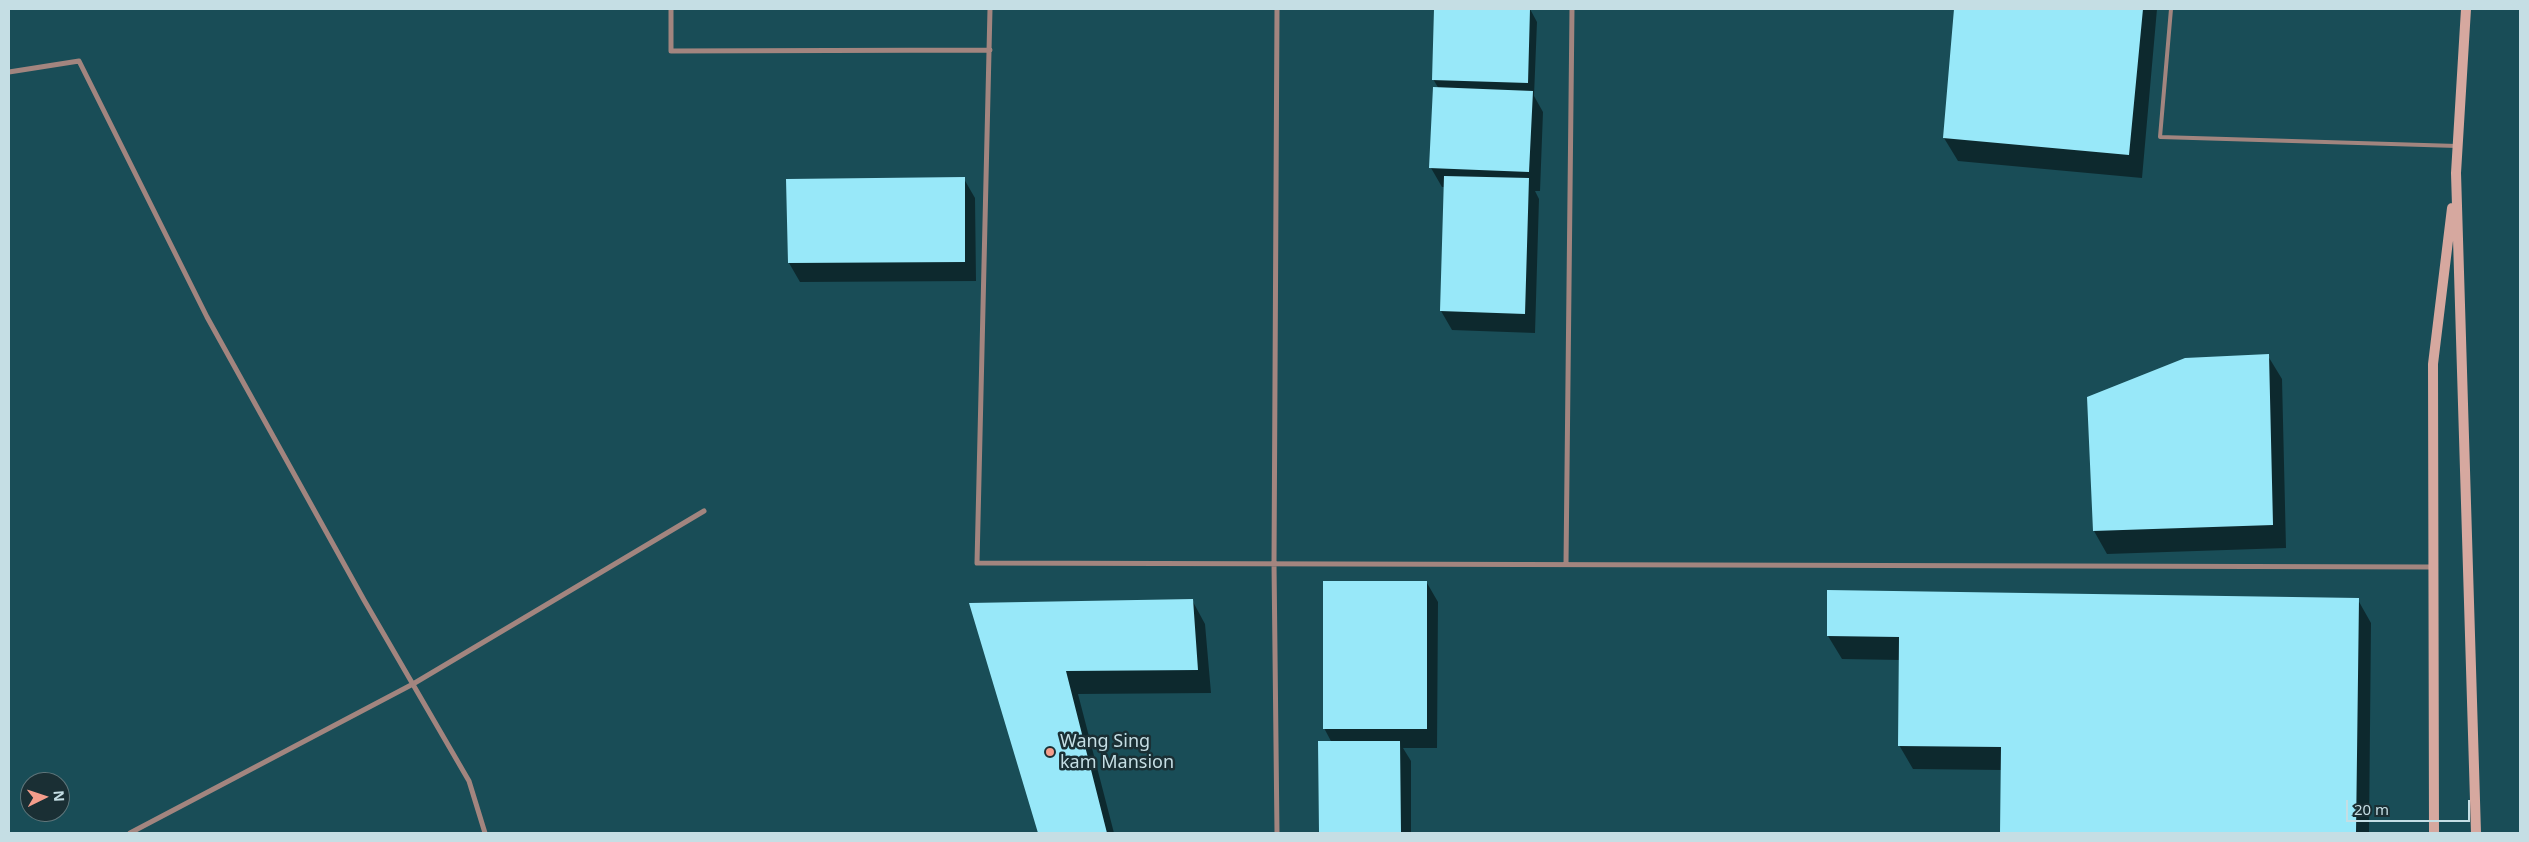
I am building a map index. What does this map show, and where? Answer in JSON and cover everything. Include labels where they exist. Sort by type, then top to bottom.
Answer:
[{"type":"main road","points":[[2434,833],[2433,364],[2459,146],[2466,9]]},
{"type":"main road","points":[[2456,173],[2476,833]]},
{"type":"street","points":[[671,9],[672,51],[990,50]]},
{"type":"street","points":[[990,9],[978,563],[2432,567]]},
{"type":"street","points":[[1276,9],[1274,563],[1277,833]]},
{"type":"street","points":[[1566,564],[1572,9]]},
{"type":"street","points":[[9,72],[78,61],[207,317],[469,781],[485,833]]},
{"type":"street","points":[[130,833],[413,684],[704,512]]},
{"type":"lane","points":[[2171,9],[2160,137],[2459,146]]},
{"type":"building","points":[[1434,9],[1530,9],[1528,83],[1432,80]]},
{"type":"building","points":[[1954,9],[2143,9],[2129,155],[1943,138]]},
{"type":"building","points":[[1433,87],[1533,91],[1529,172],[1429,168]]},
{"type":"building","points":[[1444,176],[1529,178],[1525,314],[1440,311]]},
{"type":"building","points":[[965,177],[965,262],[788,263],[786,179]]},
{"type":"building","points":[[2269,354],[2273,525],[2093,531],[2087,397],[2185,358]]},
{"type":"building","points":[[1323,581],[1427,581],[1427,729],[1323,729]]},
{"type":"building","points":[[1827,590],[2359,598],[2356,833],[2000,833],[2001,747],[1898,746],[1899,637],[1827,636]]},
{"type":"building","name":"Wang Sing kam Mansion","points":[[1193,599],[1198,670],[1066,671],[1107,833],[1038,833],[969,603]]},
{"type":"building","points":[[1318,741],[1400,741],[1401,833],[1319,833]]},
{"type":"place","name":"Wang Sing kam Mansion","points":[[1050,752]]}]
